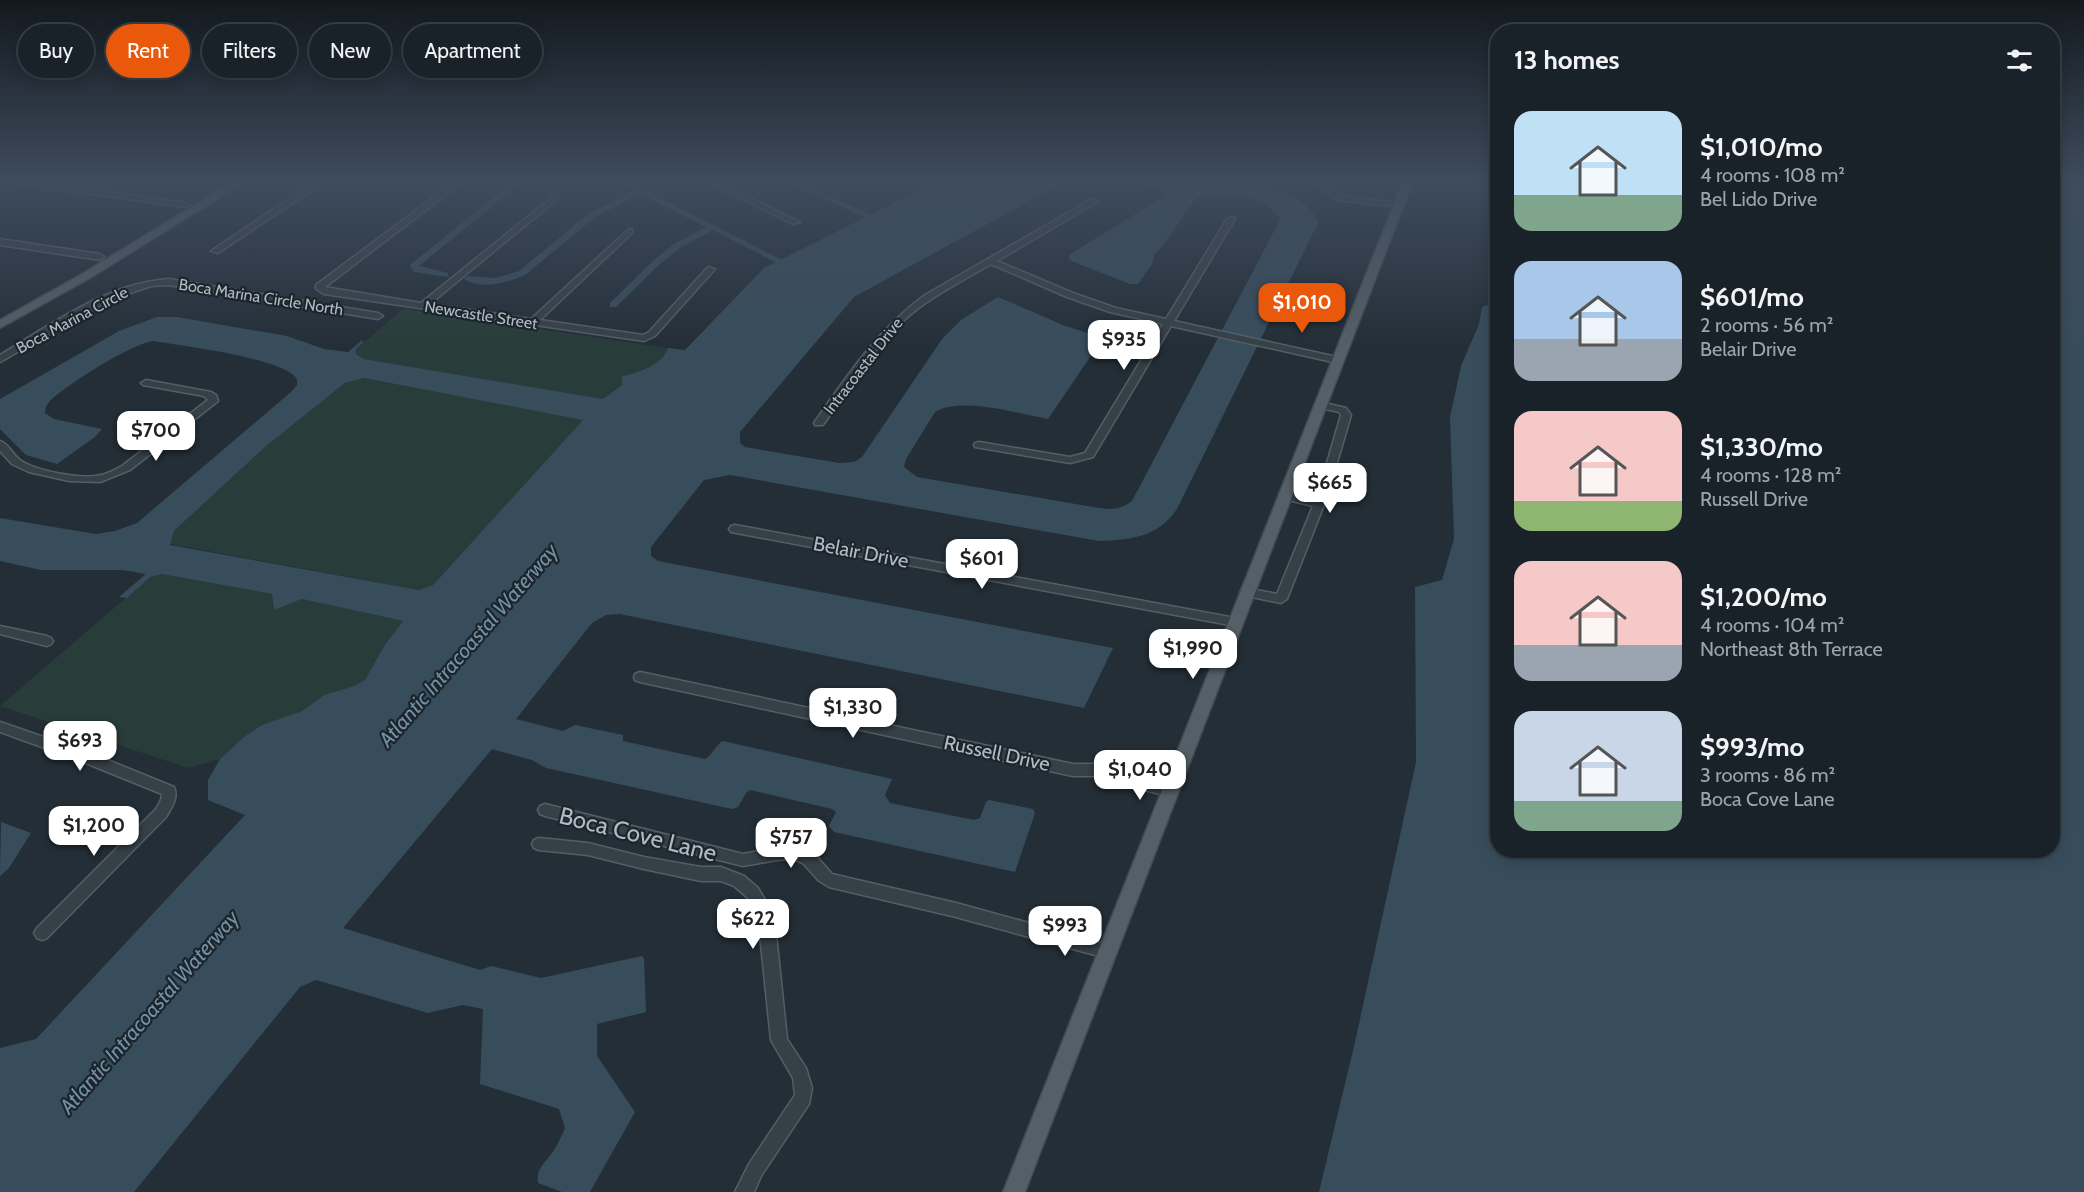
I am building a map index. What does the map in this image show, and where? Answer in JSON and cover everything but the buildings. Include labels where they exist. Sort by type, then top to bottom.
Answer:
[{"type":"main road","points":[[0,316],[135,237]]},
{"type":"main road","points":[[0,325],[150,237]]},
{"type":"main road","points":[[1014,1192],[1168,790],[1386,237]]},
{"type":"main road","points":[[112,260],[115,253],[126,242]]},
{"type":"main road","points":[[86,276],[98,265],[100,257]]},
{"type":"street","points":[[215,250],[236,237]]},
{"type":"street","name":"Newcastle Street","points":[[386,237],[319,287],[324,291],[644,338],[652,334],[711,269]]},
{"type":"street","points":[[422,306],[506,237]]},
{"type":"street","points":[[532,323],[623,237]]},
{"type":"street","name":"Intracoastal Drive","points":[[819,423],[896,321],[928,297],[1033,237]]},
{"type":"street","points":[[979,446],[1070,460],[1089,455],[1220,237]]},
{"type":"street","points":[[0,242],[100,257]]},
{"type":"street","points":[[991,261],[1091,303],[1169,323],[1338,358]]},
{"type":"street","name":"Boca Marina Circle North","points":[[145,283],[169,282],[378,316]]},
{"type":"street","name":"Boca Marina Circle","points":[[0,359],[119,292],[145,283]]},
{"type":"street","points":[[0,444],[16,461],[36,470],[86,479],[101,479],[113,475],[126,468],[213,401],[212,397],[207,394],[146,383]]},
{"type":"street","points":[[1246,592],[1281,599],[1319,504],[1346,415],[1342,410],[1320,405]]},
{"type":"street","points":[[1287,489],[1323,491]]},
{"type":"street","points":[[1287,489],[1319,504]]},
{"type":"street","name":"Belair Drive","points":[[735,529],[1235,622]]},
{"type":"street","points":[[0,630],[47,641]]},
{"type":"street","name":"Russell Drive","points":[[640,677],[1073,770],[1103,779],[1113,781],[1120,778],[1168,790]]},
{"type":"street","points":[[1,728],[88,758],[169,791],[168,801],[161,813],[42,933]]},
{"type":"street","name":"Boca Cove Lane","points":[[545,810],[743,860],[774,853],[796,853],[813,861],[821,876],[829,880],[956,910],[1106,951]]},
{"type":"street","points":[[539,844],[588,849],[644,863],[701,873],[721,874],[739,881],[758,900],[767,924],[779,1040],[783,1050],[802,1075],[804,1086],[803,1098],[755,1170],[744,1192]]},
{"type":"green space","points":[[403,309],[668,348],[655,364],[622,376],[622,385],[603,399],[364,359],[356,354],[356,349]]},
{"type":"green space","points":[[364,378],[584,419],[433,585],[419,590],[170,544],[174,531],[265,447],[345,383]]},
{"type":"green space","points":[[162,574],[272,594],[274,610],[302,599],[403,621],[384,646],[365,680],[354,686],[324,695],[302,711],[262,725],[245,736],[220,759],[188,768],[0,706],[150,577]]},
{"type":"water","name":"Atlantic Intracoastal Waterway","points":[[827,237],[964,237],[854,297],[740,432],[740,443],[745,447],[839,463],[854,462],[862,457],[942,339],[961,320],[998,297],[1063,325],[1103,338],[1048,419],[975,406],[946,408],[935,412],[906,459],[904,467],[917,477],[1113,509],[1132,501],[1271,237],[1311,237],[1177,509],[1161,526],[1152,531],[1133,538],[1099,541],[730,475],[704,480],[651,547],[651,556],[658,561],[1113,648],[1084,708],[620,614],[606,615],[592,623],[516,719],[563,731],[575,725],[623,735],[623,741],[705,759],[723,741],[892,779],[885,795],[890,803],[974,820],[980,818],[989,800],[1033,809],[1035,813],[1015,872],[834,832],[829,826],[836,812],[832,809],[750,790],[738,807],[732,809],[546,768],[532,760],[492,749],[343,928],[480,970],[491,966],[541,978],[642,956],[646,1012],[597,1024],[597,1056],[635,1112],[590,1192],[562,1192],[538,1183],[539,1171],[565,1128],[559,1109],[480,1084],[483,1009],[463,1005],[428,1013],[316,980],[300,987],[134,1192],[0,1192],[0,1048],[36,1039],[245,815],[208,800],[208,780],[220,759],[245,736],[262,725],[302,711],[324,695],[354,686],[365,680],[384,646],[403,621],[302,599],[274,610],[272,594],[162,574],[150,577],[127,598],[119,597],[146,574],[123,570],[41,570],[0,561],[0,518],[96,534],[115,531],[137,523],[291,392],[297,385],[297,380],[290,372],[255,359],[153,341],[130,349],[85,375],[47,404],[45,413],[54,419],[102,429],[95,437],[57,464],[26,455],[0,429],[0,399],[119,331],[157,317],[177,317],[287,336],[324,349],[348,352],[362,340],[363,343],[356,349],[356,354],[364,359],[603,399],[622,385],[622,376],[655,364],[668,348],[685,350],[764,268]],"holes":[[[364,378],[583,420],[433,585],[419,590],[170,545],[174,531],[265,447],[345,383]]]},
{"type":"water","points":[[1099,237],[1169,237],[1154,255],[1152,264],[1138,284],[1130,284],[1069,260],[1069,255]]},
{"type":"water","points":[[2060,237],[2084,237],[2084,1192],[1319,1192],[1355,1042],[1416,762],[1415,587],[1442,580],[1454,539],[1450,417],[1461,366],[1479,324],[1482,307],[1490,304],[1490,858],[2060,858]]},
{"type":"water","points":[[1,822],[31,833],[9,868],[0,876]]},
{"type":"waterway","points":[[445,275],[417,270],[414,266],[450,237]]},
{"type":"waterway","points":[[468,279],[495,281],[522,273],[566,237]]},
{"type":"waterway","points":[[613,305],[657,262],[677,246],[695,237]]},
{"type":"waterway","points":[[731,237],[794,268]]}]
